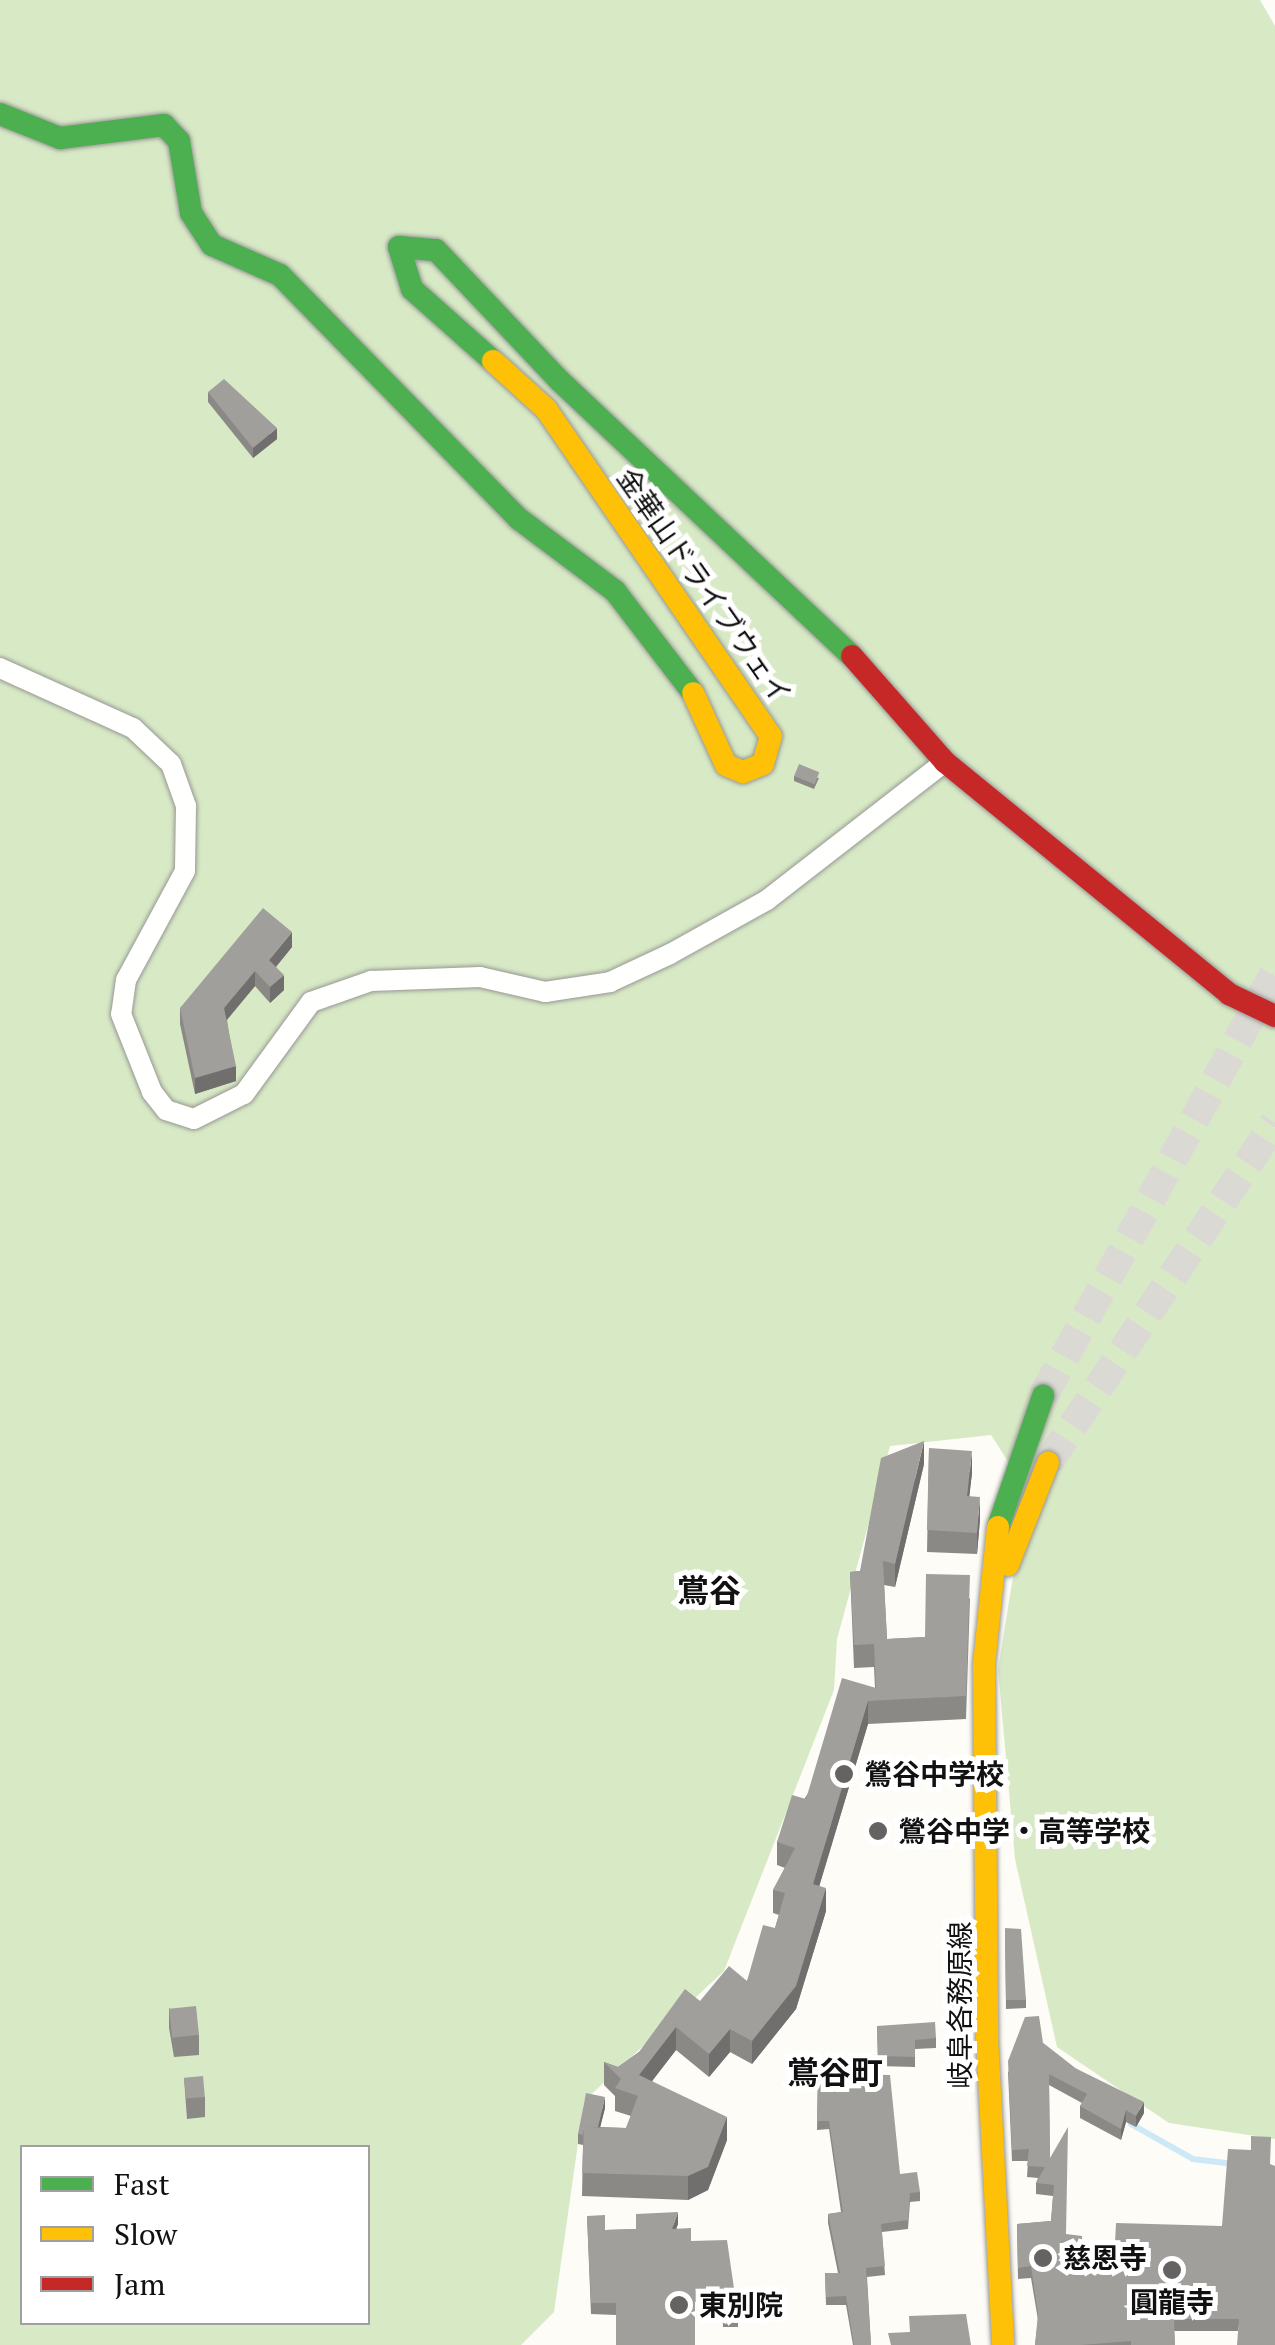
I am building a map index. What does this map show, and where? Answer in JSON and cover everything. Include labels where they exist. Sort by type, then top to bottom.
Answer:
[{"type":"street","name":"金華山ドライブウェイ","points":[[0,114],[60,138],[164,125],[179,141],[190,213],[212,245],[280,275],[519,519],[615,591],[685,675],[726,765],[743,772],[763,764],[771,736],[546,409],[412,289],[399,248],[436,250],[560,382],[826,626],[945,762],[1229,994],[1275,1016]]},
{"type":"street","points":[[0,668],[133,728],[170,764],[186,806],[185,872],[126,980],[121,1014],[152,1092],[166,1110],[194,1119],[244,1094],[312,1002],[371,981],[480,977],[545,992],[610,982],[670,954],[767,900],[945,762]]},
{"type":"street","name":"岐阜各務原線","points":[[1003,2345],[987,2037],[984,1665],[1000,1510],[1042,1396]]},
{"type":"street","name":"岐阜各務原線","points":[[984,1665],[1014,1539],[1048,1463]]},
{"type":"green space","points":[[0,0],[1260,0],[1275,26],[1275,2139],[1169,2123],[1057,2047],[1015,1859],[998,1669],[1027,1491],[991,1435],[890,1446],[837,1639],[834,1690],[724,1971],[584,2101],[554,2312],[521,2345],[0,2345]]},
{"type":"building","points":[[224,379],[277,428],[253,448],[208,392]]},
{"type":"building","points":[[799,764],[819,772],[815,784],[794,776]]},
{"type":"building","points":[[263,908],[292,932],[269,960],[284,975],[270,987],[255,971],[224,1008],[236,1066],[195,1078],[180,1008]]},
{"type":"building","points":[[924,1441],[895,1564],[883,1561],[887,1639],[925,1637],[926,1574],[970,1575],[966,1696],[868,1701],[813,1884],[826,1888],[796,1986],[752,2041],[730,2029],[709,2054],[676,2027],[639,2075],[727,2117],[708,2167],[688,2176],[582,2173],[584,2127],[626,2128],[638,2096],[615,2088],[621,2079],[604,2062],[618,2067],[639,2052],[685,1989],[700,2001],[729,1966],[747,1981],[763,1925],[775,1928],[785,1893],[773,1890],[795,1848],[777,1842],[792,1795],[806,1799],[842,1678],[876,1688],[874,1644],[854,1645],[850,1572],[860,1571],[881,1458]]},
{"type":"building","points":[[929,1448],[972,1451],[967,1496],[980,1497],[977,1533],[927,1530]]},
{"type":"building","points":[[1005,1928],[1021,1929],[1026,2000],[1006,2000]]},
{"type":"building","points":[[196,2006],[199,2035],[172,2038],[169,2009]]},
{"type":"building","points":[[1039,2016],[1043,2043],[1075,2068],[1144,2102],[1136,2116],[1126,2110],[1121,2129],[1080,2106],[1087,2094],[1049,2074],[1050,2158],[1068,2127],[1066,2234],[1082,2236],[1082,2250],[1115,2243],[1116,2223],[1222,2226],[1228,2149],[1251,2150],[1251,2136],[1271,2137],[1270,2164],[1275,2166],[1275,2345],[1237,2345],[1239,2319],[1174,2319],[1175,2345],[1131,2345],[1131,2341],[1035,2345],[1038,2314],[1031,2266],[1018,2268],[1017,2224],[1051,2221],[1054,2185],[1036,2183],[1045,2167],[1027,2166],[1029,2149],[1012,2150],[1008,2061],[1025,2017]]},
{"type":"building","points":[[935,2022],[936,2038],[915,2040],[915,2057],[878,2056],[877,2026]]},
{"type":"building","points":[[818,2074],[890,2075],[900,2174],[917,2172],[920,2192],[910,2193],[908,2220],[881,2224],[885,2266],[866,2268],[871,2345],[854,2345],[846,2296],[826,2297],[825,2273],[840,2273],[828,2214],[843,2212],[829,2121],[817,2121]]},
{"type":"building","points":[[203,2076],[205,2097],[186,2099],[184,2078]]},
{"type":"building","points":[[586,2093],[605,2097],[598,2127],[584,2127],[583,2135],[578,2134]]},
{"type":"building","points":[[678,2212],[672,2229],[691,2228],[691,2241],[727,2240],[738,2316],[723,2316],[722,2290],[695,2291],[695,2345],[616,2345],[616,2303],[591,2303],[587,2216],[605,2215],[605,2230],[636,2229],[636,2214]]},
{"type":"building","points":[[966,2314],[971,2345],[891,2345],[888,2333],[910,2332],[909,2316]]},
{"type":"waterway","points":[[1131,2124],[1193,2159],[1234,2164]]},
{"type":"tunnel","points":[[1043,1396],[1275,972]]},
{"type":"tunnel","points":[[1048,1463],[1275,1123]]},
{"type":"traffic: fast","points":[[0,114],[60,138],[164,125],[179,141],[191,213],[212,245],[280,275],[519,519],[615,591],[693,693]]},
{"type":"traffic: fast","points":[[493,361],[412,289],[399,247],[436,250],[560,381],[852,656]]},
{"type":"traffic: fast","points":[[998,1527],[1043,1396]]},
{"type":"traffic: slow","points":[[493,361],[546,409],[771,736],[763,764],[743,772],[726,765],[693,693]]},
{"type":"traffic: slow","points":[[1008,1565],[1048,1463]]},
{"type":"traffic: slow","points":[[998,1527],[984,1665],[987,2037],[1003,2345]]},
{"type":"traffic: jam","points":[[852,656],[945,762],[1229,994],[1275,1016]]},
{"type":"place","name":"鶯谷中学校","points":[[844,1774]]},
{"type":"place","name":"鶯谷中学・高等学校","points":[[878,1831]]},
{"type":"place","name":"慈恩寺","points":[[1043,2258]]},
{"type":"place","name":"圓龍寺","points":[[1172,2270]]},
{"type":"place","name":"東別院","points":[[679,2305]]},
{"type":"district","name":"鴬谷","points":[[709,1590]]},
{"type":"district","name":"鴬谷町","points":[[835,2072]]}]
